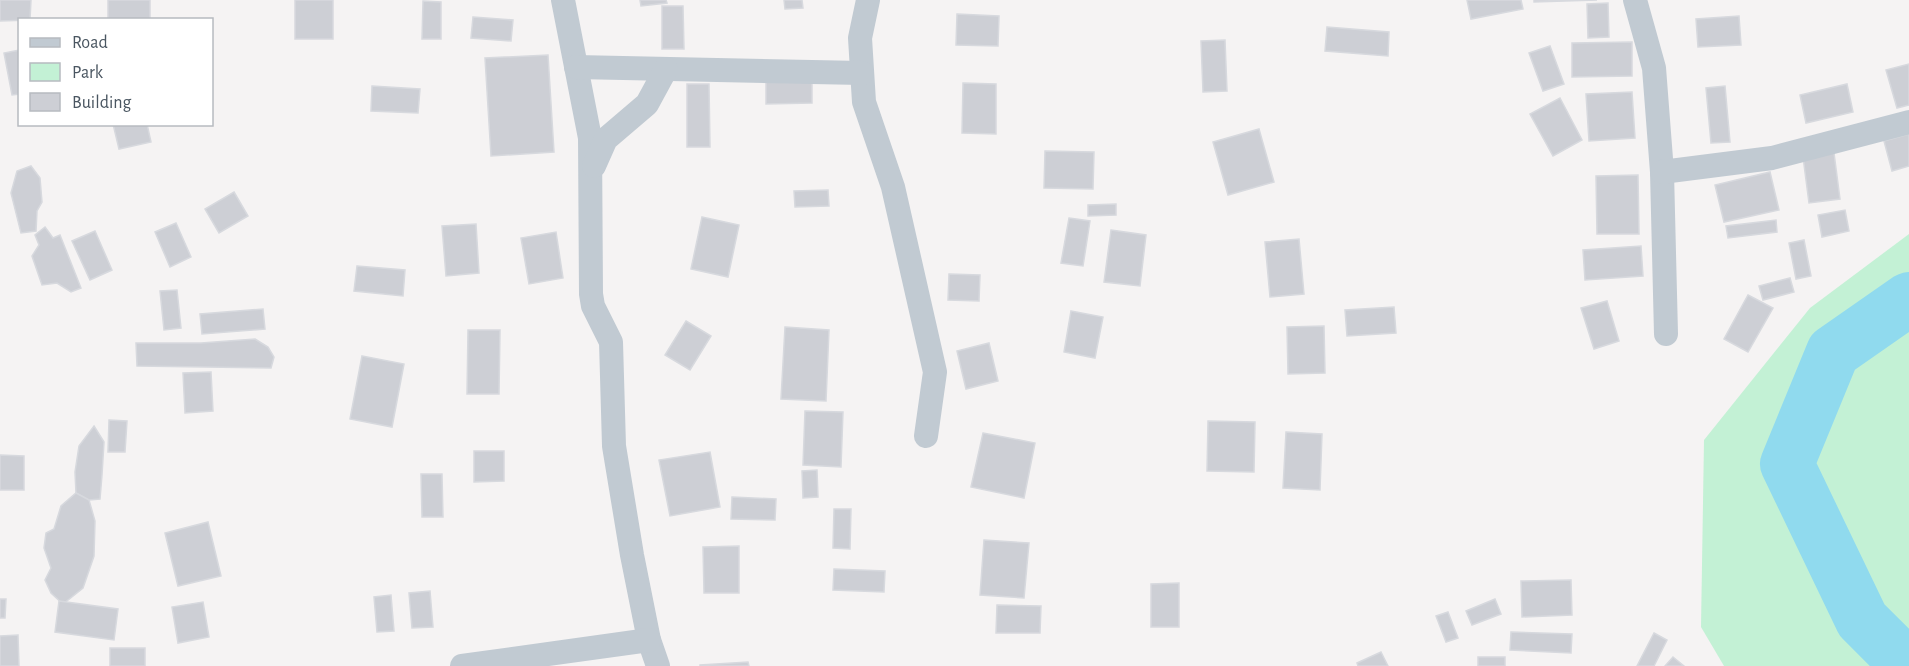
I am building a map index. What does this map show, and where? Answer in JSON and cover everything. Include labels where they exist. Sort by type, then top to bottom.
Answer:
[{"type":"street","points":[[563,0],[590,138],[591,294],[593,306],[611,342],[614,446],[632,555],[650,640],[658,666]]},
{"type":"street","points":[[868,0],[860,38],[864,102],[893,187],[935,372],[926,436]]},
{"type":"street","points":[[1635,0],[1652,56],[1662,172],[1666,334]]},
{"type":"street","points":[[576,67],[862,73]]},
{"type":"street","points":[[591,173],[606,139],[647,104],[666,69]]},
{"type":"street","points":[[1662,172],[1772,158],[1909,122]]},
{"type":"street","points":[[462,666],[650,640]]},
{"type":"green space","points":[[1909,234],[1909,666],[1724,666],[1701,627],[1704,440],[1810,308]]},
{"type":"building","points":[[0,0],[31,0],[30,18],[0,21]]},
{"type":"building","points":[[108,0],[150,0],[150,18],[108,18]]},
{"type":"building","points":[[295,0],[333,0],[333,39],[295,39]]},
{"type":"building","points":[[640,0],[666,0],[667,3],[641,6]]},
{"type":"building","points":[[784,0],[802,0],[803,8],[785,9]]},
{"type":"building","points":[[1467,0],[1521,0],[1523,9],[1471,19]]},
{"type":"building","points":[[1534,0],[1597,0],[1534,2]]},
{"type":"building","points":[[423,1],[441,2],[441,39],[422,39]]},
{"type":"building","points":[[1608,3],[1609,37],[1588,38],[1587,4]]},
{"type":"building","points":[[662,6],[683,6],[684,49],[662,49]]},
{"type":"building","points":[[957,14],[999,16],[998,46],[956,45]]},
{"type":"building","points":[[1739,16],[1741,45],[1698,47],[1696,19]]},
{"type":"building","points":[[473,17],[513,20],[511,41],[471,38]]},
{"type":"building","points":[[1327,27],[1389,32],[1388,56],[1325,51]]},
{"type":"building","points":[[1225,40],[1227,91],[1203,92],[1201,41]]},
{"type":"building","points":[[1632,42],[1632,76],[1572,77],[1572,43]]},
{"type":"building","points":[[1550,46],[1564,84],[1543,91],[1529,53]]},
{"type":"building","points":[[18,50],[18,94],[12,95],[4,53]]},
{"type":"building","points":[[548,55],[554,152],[491,156],[485,58]]},
{"type":"building","points":[[1909,64],[1909,105],[1897,108],[1886,70]]},
{"type":"building","points":[[766,82],[812,82],[812,103],[766,104]]},
{"type":"building","points":[[963,83],[996,84],[996,134],[962,133]]},
{"type":"building","points":[[687,84],[709,84],[710,147],[687,147]]},
{"type":"building","points":[[1847,84],[1853,112],[1806,123],[1800,95]]},
{"type":"building","points":[[372,86],[420,89],[418,113],[371,111]]},
{"type":"building","points":[[1725,86],[1730,142],[1711,143],[1706,88]]},
{"type":"building","points":[[1632,92],[1635,138],[1589,141],[1586,94]]},
{"type":"building","points":[[1560,98],[1582,140],[1553,156],[1530,114]]},
{"type":"building","points":[[113,126],[147,126],[151,142],[119,149]]},
{"type":"building","points":[[1259,129],[1274,182],[1228,195],[1213,142]]},
{"type":"building","points":[[1909,134],[1909,166],[1892,171],[1884,141]]},
{"type":"building","points":[[1045,151],[1094,152],[1093,189],[1044,188]]},
{"type":"building","points":[[1834,153],[1840,199],[1809,203],[1803,157]]},
{"type":"building","points":[[31,166],[40,178],[42,202],[37,211],[36,231],[21,233],[11,193],[17,171]]},
{"type":"building","points":[[1770,172],[1779,210],[1724,222],[1715,185]]},
{"type":"building","points":[[1638,175],[1639,234],[1597,234],[1596,176]]},
{"type":"building","points":[[828,190],[829,206],[795,207],[794,191]]},
{"type":"building","points":[[234,192],[248,216],[219,233],[205,209]]},
{"type":"building","points":[[1116,204],[1116,215],[1088,216],[1088,205]]},
{"type":"building","points":[[1845,210],[1849,231],[1822,237],[1818,215]]},
{"type":"building","points":[[702,217],[739,225],[728,277],[691,269]]},
{"type":"building","points":[[1069,218],[1090,221],[1083,266],[1061,263]]},
{"type":"building","points":[[1776,220],[1777,232],[1728,238],[1726,226]]},
{"type":"building","points":[[176,223],[191,257],[170,267],[155,232]]},
{"type":"building","points":[[476,224],[479,273],[446,276],[442,226]]},
{"type":"building","points":[[45,227],[53,238],[60,235],[81,288],[71,292],[57,283],[42,285],[32,256],[39,245],[35,235]]},
{"type":"building","points":[[1111,230],[1146,235],[1140,286],[1104,282]]},
{"type":"building","points":[[95,231],[112,270],[90,280],[72,241]]},
{"type":"building","points":[[556,232],[563,278],[529,284],[521,238]]},
{"type":"building","points":[[1299,239],[1304,294],[1270,297],[1265,242]]},
{"type":"building","points":[[1804,240],[1811,276],[1796,279],[1789,243]]},
{"type":"building","points":[[1641,246],[1643,276],[1585,280],[1583,250]]},
{"type":"building","points":[[357,266],[405,270],[403,296],[354,291]]},
{"type":"building","points":[[949,274],[980,275],[979,301],[948,300]]},
{"type":"building","points":[[1790,278],[1794,292],[1763,300],[1759,286]]},
{"type":"building","points":[[177,290],[181,328],[164,330],[160,291]]},
{"type":"building","points":[[1748,295],[1773,308],[1748,352],[1724,339]]},
{"type":"building","points":[[1607,301],[1619,341],[1594,349],[1581,308]]},
{"type":"building","points":[[1394,307],[1396,333],[1347,336],[1345,310]]},
{"type":"building","points":[[263,309],[265,329],[202,334],[200,314]]},
{"type":"building","points":[[1071,311],[1103,317],[1095,358],[1064,352]]},
{"type":"building","points":[[686,321],[711,336],[690,370],[665,355]]},
{"type":"building","points":[[1324,326],[1325,373],[1288,374],[1287,327]]},
{"type":"building","points":[[785,327],[829,330],[826,401],[781,399]]},
{"type":"building","points":[[468,330],[500,330],[499,394],[467,394]]},
{"type":"building","points":[[255,339],[268,347],[274,357],[271,368],[137,366],[136,343],[201,343]]},
{"type":"building","points":[[989,343],[998,381],[966,389],[957,351]]},
{"type":"building","points":[[362,356],[404,364],[392,427],[350,419]]},
{"type":"building","points":[[211,372],[213,411],[185,413],[183,373]]},
{"type":"building","points":[[805,411],[843,412],[841,467],[803,465]]},
{"type":"building","points":[[109,420],[127,421],[125,452],[108,452]]},
{"type":"building","points":[[1208,421],[1255,422],[1254,472],[1207,471]]},
{"type":"building","points":[[94,426],[104,442],[102,475],[100,499],[89,500],[76,493],[75,472],[79,446]]},
{"type":"building","points":[[1286,432],[1322,434],[1320,490],[1283,488]]},
{"type":"building","points":[[983,433],[1035,443],[1024,498],[971,487]]},
{"type":"building","points":[[474,451],[504,451],[504,481],[474,482]]},
{"type":"building","points":[[710,452],[720,507],[670,516],[659,460]]},
{"type":"building","points":[[0,455],[24,456],[24,490],[0,490]]},
{"type":"building","points":[[817,470],[818,497],[803,498],[802,471]]},
{"type":"building","points":[[421,474],[442,474],[443,517],[422,517]]},
{"type":"building","points":[[76,493],[89,500],[95,521],[94,556],[83,588],[63,604],[51,593],[45,580],[51,568],[44,548],[46,533],[54,529],[61,506]]},
{"type":"building","points":[[732,497],[776,499],[775,520],[731,519]]},
{"type":"building","points":[[834,509],[851,509],[850,549],[833,548]]},
{"type":"building","points":[[208,522],[221,576],[178,586],[165,533]]},
{"type":"building","points":[[984,540],[1029,543],[1024,598],[980,595]]},
{"type":"building","points":[[739,546],[739,593],[704,593],[703,547]]},
{"type":"building","points":[[834,569],[885,571],[884,592],[833,590]]},
{"type":"building","points":[[1571,580],[1572,615],[1522,617],[1521,581]]},
{"type":"building","points":[[1179,583],[1179,627],[1151,627],[1151,584]]},
{"type":"building","points":[[430,591],[433,627],[412,628],[409,593]]},
{"type":"building","points":[[391,595],[394,631],[377,632],[374,597]]},
{"type":"building","points":[[0,599],[6,599],[5,618],[0,618]]},
{"type":"building","points":[[1495,599],[1501,614],[1472,625],[1466,611]]},
{"type":"building","points":[[59,601],[118,609],[114,640],[55,632]]},
{"type":"building","points":[[203,602],[209,637],[178,643],[172,607]]},
{"type":"building","points":[[997,605],[1041,606],[1040,633],[996,633]]},
{"type":"building","points":[[1448,612],[1458,638],[1446,642],[1436,616]]},
{"type":"building","points":[[1511,632],[1572,634],[1571,653],[1510,650]]},
{"type":"building","points":[[1654,633],[1667,640],[1654,666],[1637,666]]},
{"type":"building","points":[[18,635],[19,666],[0,666],[0,636]]},
{"type":"building","points":[[110,648],[145,648],[145,666],[110,666]]},
{"type":"building","points":[[1381,652],[1388,666],[1358,666],[1357,663]]},
{"type":"building","points":[[1478,657],[1505,657],[1505,666],[1478,666]]},
{"type":"building","points":[[1673,657],[1684,666],[1665,666]]},
{"type":"building","points":[[748,662],[749,666],[700,666],[700,665]]},
{"type":"waterway","points":[[1908,666],[1862,620],[1787,464],[1833,352],[1909,299]]}]
